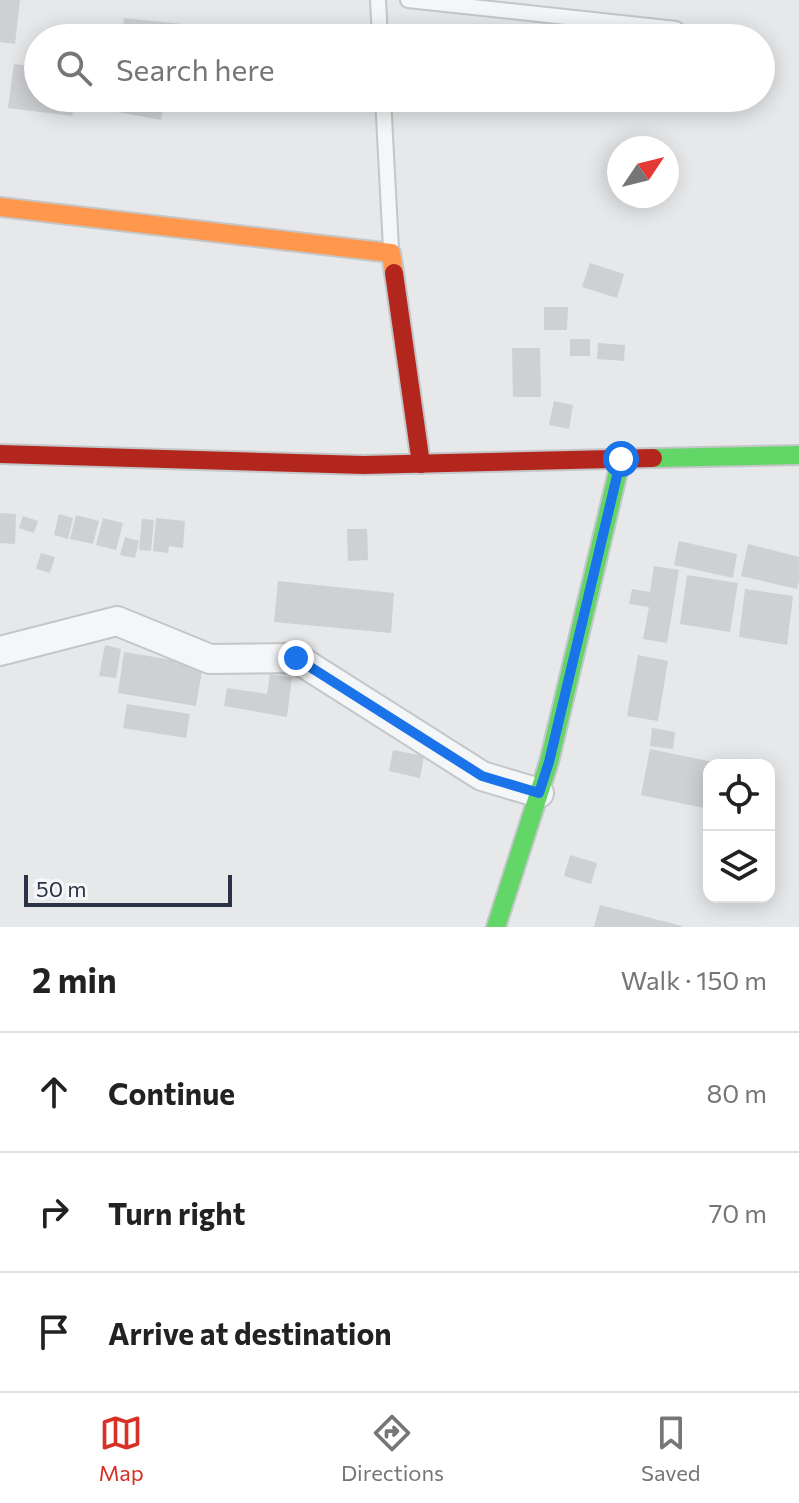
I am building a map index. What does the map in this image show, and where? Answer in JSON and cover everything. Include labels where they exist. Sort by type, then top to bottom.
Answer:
[{"type":"street","points":[[0,207],[391,253],[421,464]]},
{"type":"street","points":[[0,454],[363,465],[799,455]]},
{"type":"street","points":[[496,927],[549,762],[621,459]]},
{"type":"street","points":[[0,651],[117,621],[210,659],[296,658],[482,776],[539,793]]},
{"type":"lane","points":[[378,0],[379,24]]},
{"type":"lane","points":[[408,0],[630,24]]},
{"type":"lane","points":[[384,112],[391,253]]},
{"type":"building","points":[[0,0],[20,0],[15,44],[0,42]]},
{"type":"building","points":[[124,18],[183,24],[123,24]]},
{"type":"building","points":[[14,64],[24,65],[24,110],[8,108]]},
{"type":"building","points":[[40,112],[73,112],[72,116]]},
{"type":"building","points":[[117,112],[162,112],[161,120]]},
{"type":"building","points":[[590,263],[624,274],[617,298],[582,287]]},
{"type":"building","points":[[544,307],[568,307],[567,330],[544,330]]},
{"type":"building","points":[[570,339],[590,339],[590,356],[570,356]]},
{"type":"building","points":[[598,343],[625,345],[624,361],[597,359]]},
{"type":"building","points":[[512,348],[540,348],[541,397],[513,397]]},
{"type":"building","points":[[554,401],[573,405],[569,429],[549,425]]},
{"type":"building","points":[[0,513],[16,514],[15,544],[0,543]]},
{"type":"building","points":[[59,514],[73,518],[68,539],[54,535]]},
{"type":"building","points":[[76,515],[99,521],[93,544],[70,539]]},
{"type":"building","points":[[23,516],[38,521],[34,533],[19,528]]},
{"type":"building","points":[[103,518],[123,523],[116,550],[96,545]]},
{"type":"building","points":[[156,518],[185,521],[183,548],[169,546],[168,553],[153,551]]},
{"type":"building","points":[[142,519],[154,520],[151,551],[139,550]]},
{"type":"building","points":[[347,529],[367,529],[368,560],[348,561]]},
{"type":"building","points":[[125,537],[139,541],[135,558],[120,555]]},
{"type":"building","points":[[679,541],[737,554],[733,578],[674,565]]},
{"type":"building","points":[[748,544],[799,557],[797,589],[741,576]]},
{"type":"building","points":[[41,553],[55,557],[50,573],[36,569]]},
{"type":"building","points":[[654,566],[679,570],[667,643],[643,639],[649,607],[629,604],[632,589],[650,592]]},
{"type":"building","points":[[687,575],[738,583],[730,632],[680,624]]},
{"type":"building","points":[[278,581],[394,593],[391,633],[274,622]]},
{"type":"building","points":[[745,589],[793,596],[787,645],[739,637]]},
{"type":"building","points":[[105,645],[121,649],[116,678],[99,676]]},
{"type":"building","points":[[124,652],[203,665],[196,706],[118,693]]},
{"type":"building","points":[[638,655],[668,661],[658,721],[627,716]]},
{"type":"building","points":[[270,674],[292,678],[287,717],[224,706],[227,688],[267,694]]},
{"type":"building","points":[[127,704],[190,714],[186,738],[123,728]]},
{"type":"building","points":[[652,728],[675,732],[673,749],[650,746]]},
{"type":"building","points":[[650,749],[703,760],[703,808],[641,795]]},
{"type":"building","points":[[393,750],[424,756],[420,778],[389,771]]},
{"type":"building","points":[[570,855],[597,863],[591,884],[564,876]]},
{"type":"building","points":[[600,905],[682,926],[682,927],[594,927]]},
{"type":"traffic: fast","points":[[653,458],[799,455]]},
{"type":"traffic: fast","points":[[496,927],[549,762],[621,459]]},
{"type":"traffic: slow","points":[[0,207],[391,253],[394,273]]},
{"type":"traffic: jam","points":[[394,273],[421,464]]},
{"type":"traffic: jam","points":[[0,454],[363,465],[653,458]]},
{"type":"route","points":[[296,658],[482,776],[539,793],[621,459]]}]
